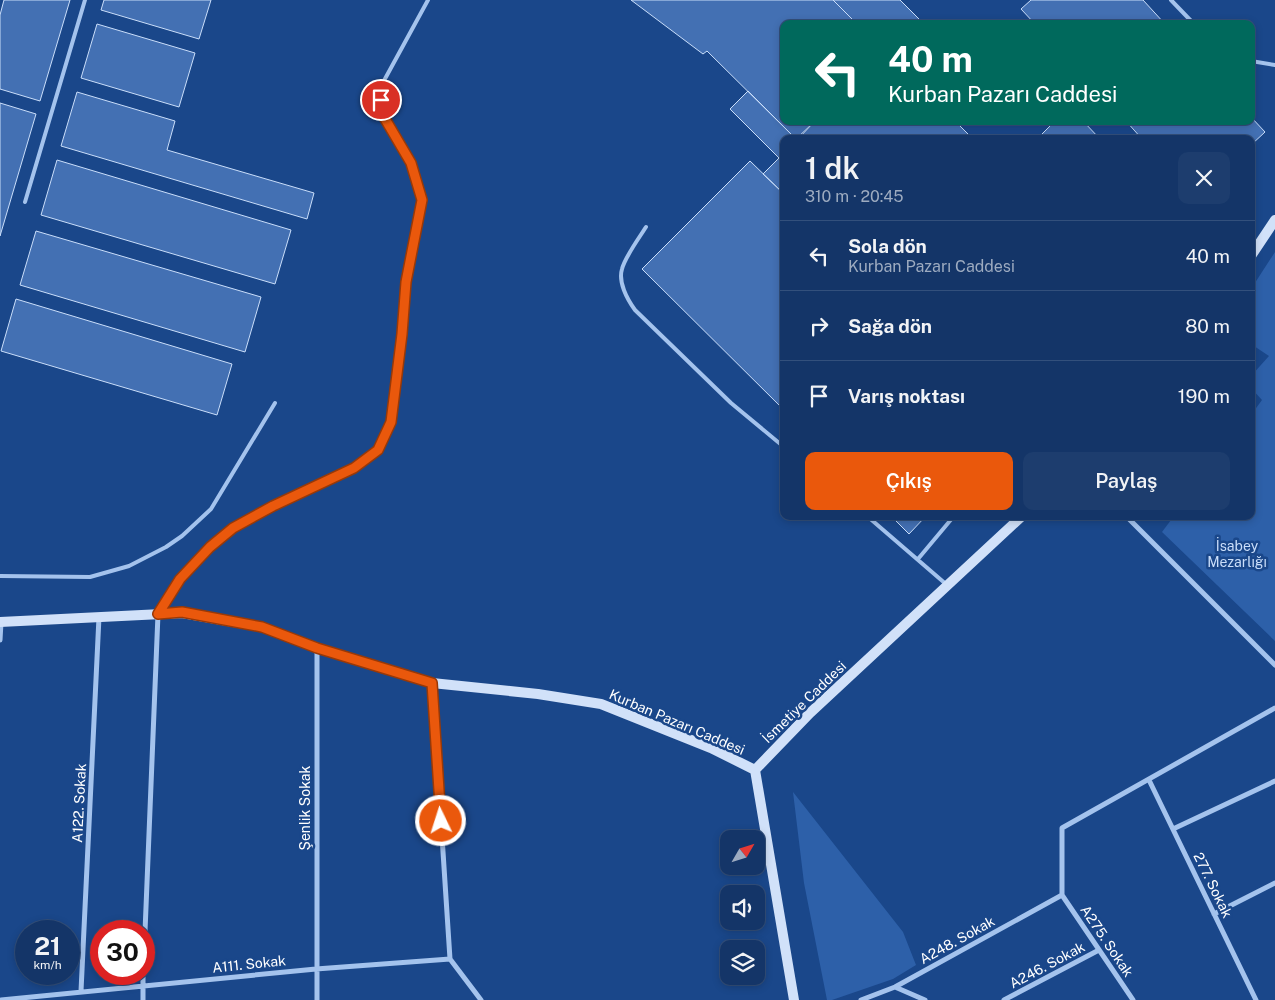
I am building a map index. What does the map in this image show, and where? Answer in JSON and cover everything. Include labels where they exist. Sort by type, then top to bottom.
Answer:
[{"type":"main road","points":[[1255,250],[1275,220]]},
{"type":"main road","name":"İsmetiye Caddesi","points":[[755,770],[810,713],[1018,520]]},
{"type":"main road","name":"Kurban Pazarı Caddesi","points":[[1,622],[182,612],[262,627],[317,648],[432,683],[538,694],[601,704],[710,748],[755,770]]},
{"type":"main road","points":[[755,770],[794,1000]]},
{"type":"street","points":[[1130,520],[1275,665]]},
{"type":"street","points":[[145,920],[158,614]]},
{"type":"street","name":"A122. Sokak","points":[[81,991],[99,617]]},
{"type":"street","points":[[0,640],[1,622]]},
{"type":"street","name":"Şenlik Sokak","points":[[317,648],[317,1000]]},
{"type":"street","points":[[432,683],[450,959],[481,1000]]},
{"type":"street","points":[[1062,895],[1062,828],[1275,708]]},
{"type":"street","name":"277. Sokak","points":[[1150,780],[1256,1000]]},
{"type":"street","points":[[1173,829],[1275,781]]},
{"type":"street","points":[[1214,914],[1275,883]]},
{"type":"street","name":"A275. Sokak","points":[[1062,895],[1133,1000]]},
{"type":"street","name":"A248. Sokak","points":[[861,1000],[896,987],[1062,895]]},
{"type":"street","name":"A246. Sokak","points":[[1004,1000],[1099,950]]},
{"type":"street","name":"A111. Sokak","points":[[0,1000],[316,968],[450,959]]},
{"type":"street","points":[[142,986],[143,1000]]},
{"type":"street","points":[[896,987],[925,1000]]},
{"type":"lane","points":[[26,202],[85,0]]},
{"type":"lane","points":[[158,614],[180,579],[210,547],[233,528],[282,502],[354,468],[378,450],[391,422],[402,334],[406,282],[422,200],[411,163],[381,112],[380,88],[428,0]]},
{"type":"lane","points":[[1171,0],[1190,20]]},
{"type":"lane","points":[[1255,62],[1275,66]]},
{"type":"lane","points":[[646,226],[622,269],[622,281],[629,302],[635,310],[732,403],[780,444]]},
{"type":"lane","points":[[0,576],[90,577],[129,566],[166,547],[182,536],[211,508],[275,403]]},
{"type":"lane","points":[[871,520],[948,585]]},
{"type":"lane","points":[[918,559],[951,520]]},
{"type":"green space","name":"İsabey Mezarlığı","points":[[1275,252],[1275,641],[1162,532],[1171,520],[1255,520],[1255,410],[1262,400],[1255,392],[1255,372],[1269,356],[1255,347],[1255,283]]},
{"type":"green space","points":[[793,792],[903,932],[916,965],[893,979],[832,1000],[827,1000],[804,883]]},
{"type":"building","points":[[4,0],[70,0],[40,101],[0,89],[0,15]]},
{"type":"building","points":[[104,0],[211,0],[199,39],[101,10]]},
{"type":"building","points":[[631,0],[833,0],[853,20],[780,20],[780,123],[707,51],[703,54]]},
{"type":"building","points":[[833,0],[900,0],[920,20],[853,20]]},
{"type":"building","points":[[1031,0],[1143,0],[1161,20],[1031,20],[1021,9]]},
{"type":"building","points":[[97,24],[195,53],[179,107],[81,78]]},
{"type":"building","points":[[748,91],[792,135],[780,135],[780,157],[779,158],[730,109]]},
{"type":"building","points":[[77,92],[175,121],[167,150],[314,193],[307,219],[61,146]]},
{"type":"building","points":[[0,103],[36,114],[0,236]]},
{"type":"building","points":[[1255,121],[1265,132],[1255,141],[1255,135],[1138,135],[1130,125],[1255,125]]},
{"type":"building","points":[[782,125],[811,125],[800,135],[792,135]]},
{"type":"building","points":[[811,125],[959,125],[969,135],[802,135]]},
{"type":"building","points":[[1051,125],[1087,125],[1096,135],[1041,135]]},
{"type":"building","points":[[780,157],[780,190],[763,174]]},
{"type":"building","points":[[57,160],[291,230],[275,284],[41,215]]},
{"type":"building","points":[[750,161],[780,190],[780,406],[642,269]]},
{"type":"building","points":[[36,231],[261,297],[245,352],[20,285]]},
{"type":"building","points":[[16,299],[232,364],[217,415],[1,351]]},
{"type":"building","points":[[897,520],[922,520],[909,534]]},
{"type":"route","points":[[381,100],[381,112],[411,163],[422,200],[406,282],[402,334],[391,422],[378,450],[354,468],[273,506],[233,528],[210,547],[180,579],[158,614],[182,612],[262,627],[317,648],[432,683],[441,821]]}]
